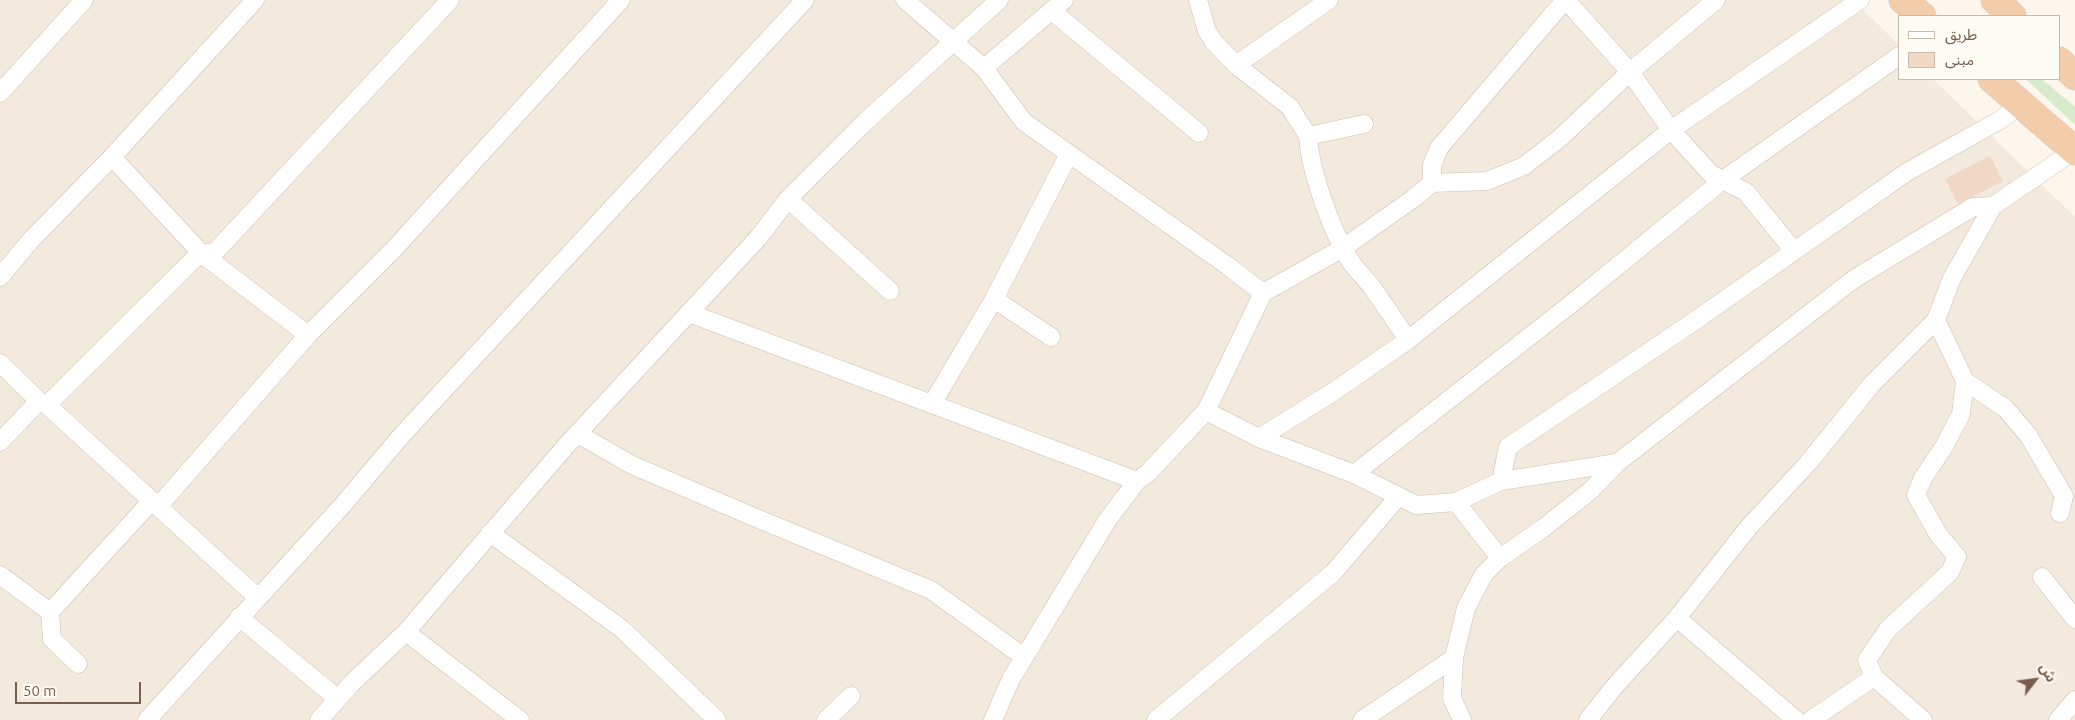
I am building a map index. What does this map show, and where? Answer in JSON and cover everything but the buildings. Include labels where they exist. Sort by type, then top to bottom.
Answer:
[{"type":"highway","points":[[1903,0],[1921,15]]},
{"type":"highway","points":[[1995,0],[2011,15]]},
{"type":"highway","points":[[2060,61],[2075,76]]},
{"type":"highway","points":[[1993,80],[2020,105],[2075,150]]},
{"type":"street","points":[[0,93],[84,0]]},
{"type":"street","points":[[0,277],[32,240],[112,157],[255,0]]},
{"type":"street","points":[[0,442],[192,261],[202,254],[215,252],[450,0]]},
{"type":"street","points":[[78,664],[52,639],[50,612],[148,505],[163,501],[308,335],[394,250],[621,0]]},
{"type":"street","points":[[147,720],[341,506],[415,420],[805,0]]},
{"type":"street","points":[[905,0],[984,68],[1024,122],[1228,266],[1263,293]]},
{"type":"street","points":[[319,720],[406,632],[490,533],[578,434],[759,238],[788,199],[865,122],[999,0]]},
{"type":"street","points":[[1198,0],[1207,31],[1214,42],[1236,65],[1290,107],[1308,136],[1309,155],[1326,207],[1343,248],[1350,261],[1386,307],[1408,340]]},
{"type":"street","points":[[1236,65],[1329,0]]},
{"type":"street","points":[[1432,183],[1432,165],[1439,148],[1565,0],[1630,72],[1671,130],[1711,174],[1746,192],[1794,252]]},
{"type":"street","points":[[993,720],[1011,679],[1108,519],[1137,481],[1148,474],[1206,411],[1263,293],[1343,248],[1432,183],[1487,181],[1524,166],[1560,138],[1630,72],[1716,0]]},
{"type":"street","points":[[1259,438],[1333,392],[1408,340],[1671,130],[1860,0]]},
{"type":"street","points":[[984,68],[1058,5],[1199,133]]},
{"type":"street","points":[[1354,474],[1571,304],[1723,180],[1898,57]]},
{"type":"street","points":[[1501,482],[1508,447],[1696,320],[1907,172],[2000,120],[2020,105]]},
{"type":"street","points":[[1308,136],[1364,124]]},
{"type":"street","points":[[1588,720],[1614,687],[1677,618],[1748,528],[1809,462],[1872,384],[1936,320],[1952,278],[1992,206],[2075,150]]},
{"type":"street","points":[[932,404],[994,299],[1069,154]]},
{"type":"street","points":[[112,157],[202,254],[308,335]]},
{"type":"street","points":[[788,199],[890,291]]},
{"type":"street","points":[[1462,720],[1452,698],[1454,658],[1466,608],[1484,574],[1500,558],[1542,529],[1590,491],[1616,463],[1854,279],[1973,207],[1992,206]]},
{"type":"street","points":[[994,299],[1051,337]]},
{"type":"street","points":[[689,313],[1137,481]]},
{"type":"street","points":[[1936,320],[1965,382],[2006,409],[2028,435],[2064,496],[2060,513]]},
{"type":"street","points":[[0,363],[257,598]]},
{"type":"street","points":[[1923,720],[1874,677],[1867,660],[1888,629],[1950,572],[1957,557],[1938,534],[1916,494],[1923,478],[1961,414],[1965,382]]},
{"type":"street","points":[[1206,411],[1259,438],[1354,474],[1416,505],[1456,502],[1501,482],[1616,463]]},
{"type":"street","points":[[578,434],[632,465],[931,590],[1024,657]]},
{"type":"street","points":[[1156,720],[1333,573],[1398,497]]},
{"type":"street","points":[[1456,502],[1500,558]]},
{"type":"street","points":[[490,533],[622,629],[717,720]]},
{"type":"street","points":[[0,575],[50,612]]},
{"type":"street","points":[[2042,577],[2075,619]]},
{"type":"street","points":[[239,617],[338,699]]},
{"type":"street","points":[[1677,618],[1796,720]]},
{"type":"street","points":[[406,632],[520,720]]},
{"type":"street","points":[[1362,720],[1454,658]]},
{"type":"street","points":[[1811,720],[1874,677]]},
{"type":"street","points":[[826,720],[852,696]]},
{"type":"street","points":[[2058,720],[2075,700]]},
{"type":"shaded area","points":[[0,0],[1853,0],[1898,44],[1898,80],[1934,80],[2075,217],[2075,720],[0,720]]},
{"type":"green space","points":[[2027,80],[2043,80],[2075,107],[2075,125]]}]
